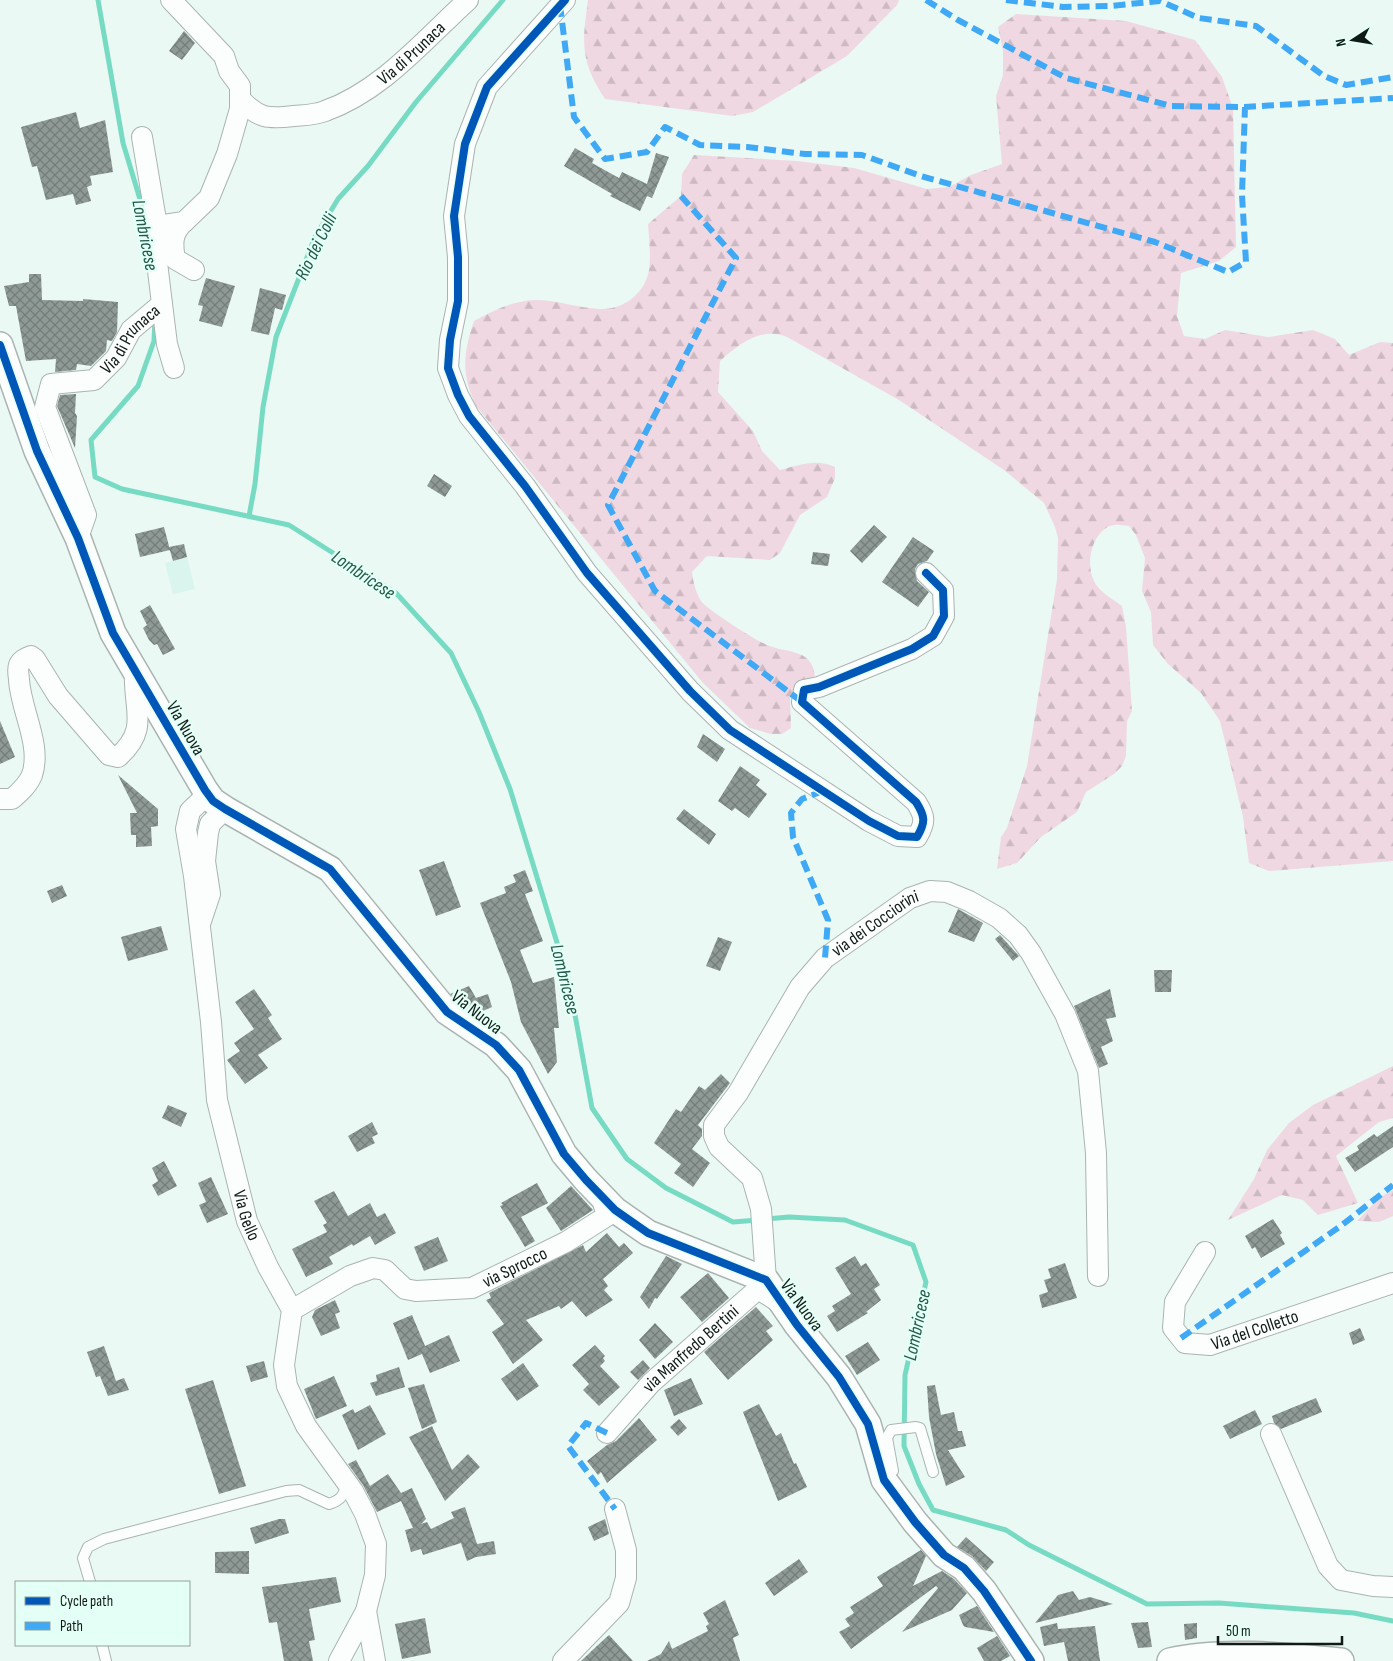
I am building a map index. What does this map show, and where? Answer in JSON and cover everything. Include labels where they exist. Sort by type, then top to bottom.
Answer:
[{"type":"street","points":[[171,0],[224,56],[229,71],[240,86],[240,108],[218,179],[209,198],[177,229],[172,241],[175,259],[194,270]]},
{"type":"street","name":"Via di Prunaca","points":[[240,99],[253,112],[271,119],[324,112],[362,94],[382,80],[468,0]]},
{"type":"street","points":[[565,0],[487,87],[465,144],[454,216],[458,257],[458,300],[450,340],[448,368],[458,395],[469,416],[525,486],[587,573],[690,691],[730,730],[869,821],[898,836],[917,836],[924,826],[925,815],[920,808],[802,702],[804,690],[819,688],[912,649],[933,636],[944,616],[943,590],[926,573]]},
{"type":"street","name":"Via di Prunaca","points":[[78,538],[86,514],[45,407],[51,384],[94,380],[116,358],[131,330],[162,304],[156,254],[157,226],[142,137]]},
{"type":"street","points":[[157,226],[184,222]]},
{"type":"street","points":[[162,304],[167,344],[174,368]]},
{"type":"street","name":"Via Nuova","points":[[0,345],[37,451],[78,538],[113,632],[134,672],[216,801],[330,869],[447,1012],[496,1045],[519,1070],[564,1154],[615,1210],[648,1233],[766,1280],[782,1304],[839,1377],[868,1424],[876,1457],[884,1480],[890,1489],[915,1522],[944,1555],[964,1568],[984,1591],[1031,1661]]},
{"type":"street","points":[[0,799],[12,799],[23,790],[31,777],[34,762],[33,744],[20,692],[18,667],[21,662],[31,656],[35,659],[58,696],[109,755],[118,757],[131,745],[138,727],[134,672]]},
{"type":"street","name":"Via Gello","points":[[216,801],[208,833],[205,860],[210,894],[199,925],[211,1022],[216,1100],[240,1200],[268,1267],[292,1310]]},
{"type":"street","name":"via dei Cocciorini","points":[[766,1280],[761,1218],[752,1178],[719,1148],[716,1143],[714,1125],[738,1092],[800,987],[825,958],[910,898],[930,891],[947,892],[999,918],[1018,935],[1031,953],[1065,1014],[1088,1071],[1096,1153],[1098,1276]]},
{"type":"street","name":"via Sprocco","points":[[292,1310],[350,1276],[373,1268],[385,1270],[405,1289],[416,1292],[472,1288],[566,1242],[607,1216],[601,1196]]},
{"type":"street","name":"Via del Colletto","points":[[1205,1252],[1175,1302],[1173,1328],[1185,1342],[1210,1345],[1393,1283]]},
{"type":"street","name":"via Manfredo Bertini","points":[[607,1433],[651,1383],[758,1289],[782,1304]]},
{"type":"street","points":[[292,1310],[284,1365],[287,1386],[306,1426],[365,1514],[376,1544],[375,1574],[366,1611],[339,1661]]},
{"type":"street","points":[[1270,1434],[1328,1566],[1341,1580],[1373,1586],[1393,1587]]},
{"type":"street","points":[[562,1661],[620,1603],[626,1578],[626,1550],[615,1509]]},
{"type":"street","points":[[366,1611],[375,1661]]},
{"type":"street","points":[[1170,1661],[1192,1656],[1341,1661]]},
{"type":"lane","points":[[890,1489],[893,1471],[887,1438],[891,1430],[920,1428],[933,1472]]},
{"type":"lane","points":[[90,1581],[83,1558],[88,1547],[104,1539],[286,1491],[299,1490],[329,1504],[338,1501],[343,1496],[346,1483]]},
{"type":"lane","points":[[102,1646],[106,1661]]},
{"type":"shaded area","points":[[187,557],[195,589],[173,594],[165,563]]},
{"type":"green space","points":[[588,0],[899,0],[897,5],[847,56],[753,112],[732,116],[605,99],[591,74],[585,51],[584,40]]},
{"type":"green space","points":[[1016,14],[1126,21],[1195,40],[1222,77],[1233,108],[1236,247],[1219,261],[1181,273],[1177,316],[1184,336],[1205,339],[1225,330],[1268,337],[1313,330],[1335,339],[1349,355],[1380,342],[1393,343],[1393,861],[1269,871],[1249,863],[1243,817],[1220,721],[1201,693],[1168,664],[1153,645],[1151,612],[1142,591],[1145,558],[1136,535],[1129,526],[1111,525],[1100,533],[1096,540],[1090,563],[1093,579],[1097,586],[1122,606],[1126,627],[1132,711],[1127,721],[1126,756],[1122,766],[1114,774],[1086,792],[1077,812],[1041,837],[1017,863],[997,869],[1001,837],[1007,828],[1027,766],[1057,579],[1058,538],[1055,527],[1044,503],[1004,470],[899,400],[787,337],[778,334],[760,335],[751,338],[727,355],[720,361],[718,392],[753,431],[762,451],[780,470],[808,463],[828,464],[835,467],[835,478],[827,497],[800,515],[780,553],[770,560],[707,556],[692,572],[699,598],[704,605],[760,641],[803,656],[809,660],[813,667],[815,676],[790,697],[791,728],[782,734],[771,734],[750,728],[703,683],[476,406],[471,395],[465,364],[474,321],[503,307],[519,302],[543,300],[609,309],[625,303],[638,293],[647,279],[649,270],[648,224],[681,196],[682,174],[694,155],[797,161],[854,168],[927,189],[949,187],[971,175],[1002,164],[996,96],[1003,75],[1003,51],[998,27]]},
{"type":"green space","points":[[1393,1066],[1393,1118],[1379,1122],[1336,1156],[1358,1203],[1318,1215],[1303,1200],[1282,1195],[1228,1220],[1254,1179],[1267,1150],[1289,1123],[1313,1105]]},
{"type":"green space","points":[[1393,1190],[1393,1216],[1379,1222],[1357,1221],[1380,1197]]},
{"type":"building","points":[[184,31],[195,43],[182,60],[169,51]]},
{"type":"building","points":[[76,112],[80,128],[105,120],[113,172],[90,176],[92,185],[87,187],[91,201],[76,205],[73,194],[46,200],[37,166],[32,167],[21,127]]},
{"type":"building","points":[[575,148],[594,159],[592,163],[619,178],[622,172],[647,184],[656,153],[669,157],[652,198],[647,196],[640,211],[610,196],[612,194],[564,166]]},
{"type":"building","points":[[29,274],[41,274],[42,300],[83,301],[83,299],[118,302],[117,332],[112,341],[107,340],[106,351],[91,366],[77,364],[76,370],[55,372],[56,359],[26,361],[16,306],[9,306],[4,286],[29,282]]},
{"type":"building","points":[[206,278],[235,286],[222,327],[199,321],[203,306],[198,305]]},
{"type":"building","points":[[260,288],[286,295],[282,310],[275,308],[269,335],[251,331]]},
{"type":"building","points":[[76,394],[75,448],[57,406],[60,395]]},
{"type":"building","points":[[434,474],[452,486],[445,497],[427,486]]},
{"type":"building","points":[[874,525],[887,537],[862,563],[850,551]]},
{"type":"building","points":[[164,527],[170,550],[140,557],[135,534]]},
{"type":"building","points":[[913,537],[934,551],[927,561],[918,564],[915,569],[917,581],[929,592],[918,607],[882,582]]},
{"type":"building","points":[[184,544],[187,557],[173,561],[169,547]]},
{"type":"building","points":[[813,552],[830,554],[828,566],[811,564]]},
{"type":"building","points":[[150,605],[175,649],[163,655],[157,644],[154,645],[149,640],[143,628],[147,625],[140,611]]},
{"type":"building","points":[[0,721],[15,757],[0,764]]},
{"type":"building","points":[[703,734],[725,749],[717,762],[697,747]]},
{"type":"building","points":[[740,766],[760,780],[756,785],[767,794],[749,818],[735,808],[732,811],[718,801]]},
{"type":"building","points":[[118,775],[158,809],[158,826],[151,827],[152,846],[136,847],[136,835],[131,835],[130,813],[137,813]]},
{"type":"building","points":[[684,809],[716,834],[709,845],[676,819]]},
{"type":"building","points":[[444,861],[461,907],[436,916],[419,870]]},
{"type":"building","points":[[525,870],[533,891],[525,894],[543,941],[520,950],[533,983],[554,977],[559,1028],[554,1028],[557,1062],[548,1074],[521,1022],[511,982],[480,903],[506,893],[504,887],[516,882],[513,875]]},
{"type":"building","points":[[62,885],[67,896],[52,903],[47,891]]},
{"type":"building","points":[[958,909],[983,923],[974,942],[948,932]]},
{"type":"building","points":[[161,926],[168,950],[128,961],[121,937]]},
{"type":"building","points":[[1000,935],[1019,956],[1013,961],[995,939]]},
{"type":"building","points":[[718,937],[732,942],[720,971],[706,966]]},
{"type":"building","points":[[1154,970],[1172,970],[1171,992],[1155,992]]},
{"type":"building","points":[[469,986],[476,998],[488,994],[492,1007],[476,1014],[450,994]]},
{"type":"building","points":[[254,989],[272,1015],[268,1018],[282,1039],[258,1055],[268,1068],[245,1084],[227,1060],[240,1051],[234,1043],[254,1029],[235,1002]]},
{"type":"building","points":[[1110,989],[1116,1017],[1106,1019],[1113,1041],[1101,1047],[1108,1064],[1099,1068],[1074,1006]]},
{"type":"building","points":[[721,1074],[730,1083],[698,1125],[702,1129],[702,1136],[692,1149],[710,1163],[693,1187],[674,1173],[681,1164],[654,1143],[676,1109],[681,1112],[699,1086],[705,1090]]},
{"type":"building","points":[[168,1105],[187,1113],[181,1127],[162,1118]]},
{"type":"building","points":[[372,1122],[378,1134],[372,1137],[375,1143],[357,1152],[348,1136]]},
{"type":"building","points":[[1393,1126],[1393,1147],[1355,1172],[1345,1158],[1359,1150],[1357,1146],[1374,1134],[1377,1137]]},
{"type":"building","points":[[164,1161],[177,1186],[158,1196],[152,1185],[158,1181],[152,1168]]},
{"type":"building","points":[[211,1177],[228,1214],[207,1223],[199,1205],[206,1202],[198,1183]]},
{"type":"building","points":[[537,1183],[548,1203],[521,1217],[535,1241],[525,1247],[500,1206],[503,1205],[501,1203]]},
{"type":"building","points":[[571,1186],[593,1210],[561,1231],[546,1208]]},
{"type":"building","points":[[334,1191],[348,1216],[370,1203],[377,1217],[385,1213],[396,1233],[375,1245],[370,1236],[353,1246],[352,1244],[329,1257],[333,1264],[306,1277],[292,1249],[327,1232],[323,1225],[327,1223],[314,1201]]},
{"type":"building","points":[[1273,1219],[1282,1233],[1280,1235],[1285,1244],[1261,1258],[1255,1247],[1252,1249],[1245,1236]]},
{"type":"building","points":[[607,1233],[619,1247],[624,1243],[633,1253],[603,1279],[608,1286],[604,1290],[613,1300],[586,1317],[572,1301],[561,1309],[559,1306],[526,1320],[543,1340],[513,1364],[492,1332],[504,1324],[486,1300],[491,1298],[489,1293],[583,1245],[586,1252]]},
{"type":"building","points":[[438,1237],[448,1261],[424,1271],[414,1247]]},
{"type":"building","points":[[666,1256],[682,1264],[657,1299],[655,1298],[649,1309],[640,1297]]},
{"type":"building","points":[[855,1256],[861,1266],[866,1263],[880,1285],[874,1289],[881,1300],[866,1312],[868,1313],[837,1332],[827,1316],[835,1311],[832,1306],[851,1294],[835,1268]]},
{"type":"building","points":[[1065,1263],[1077,1298],[1042,1308],[1039,1295],[1048,1292],[1044,1280],[1051,1278],[1048,1269]]},
{"type":"building","points":[[708,1273],[729,1298],[702,1322],[680,1297]]},
{"type":"building","points":[[335,1300],[340,1312],[335,1314],[340,1328],[321,1336],[312,1317],[315,1310]]},
{"type":"building","points":[[756,1307],[773,1326],[766,1331],[773,1340],[728,1380],[704,1352]]},
{"type":"building","points":[[412,1315],[425,1346],[449,1335],[460,1361],[430,1373],[422,1354],[408,1360],[393,1323]]},
{"type":"building","points":[[655,1323],[673,1342],[655,1359],[639,1340]]},
{"type":"building","points":[[1360,1328],[1365,1340],[1353,1345],[1349,1333]]},
{"type":"building","points":[[868,1342],[880,1360],[857,1375],[845,1356]]},
{"type":"building","points":[[595,1345],[605,1356],[603,1358],[605,1361],[600,1366],[620,1387],[599,1406],[583,1390],[589,1384],[572,1365]]},
{"type":"building","points":[[104,1346],[116,1381],[124,1378],[129,1390],[108,1396],[100,1376],[96,1377],[87,1352]]},
{"type":"building","points":[[643,1360],[650,1368],[638,1380],[630,1372]]},
{"type":"building","points":[[264,1361],[268,1377],[251,1382],[246,1366]]},
{"type":"building","points":[[523,1363],[539,1386],[517,1401],[501,1379]]},
{"type":"building","points":[[399,1367],[405,1387],[376,1396],[370,1383],[377,1381],[376,1375]]},
{"type":"building","points":[[334,1376],[347,1406],[316,1419],[304,1389]]},
{"type":"building","points":[[691,1378],[703,1404],[674,1416],[664,1390]]},
{"type":"building","points":[[213,1380],[246,1486],[219,1494],[185,1389]]},
{"type":"building","points":[[424,1384],[437,1422],[422,1429],[408,1388]]},
{"type":"building","points":[[935,1385],[941,1415],[954,1412],[958,1431],[962,1431],[966,1446],[948,1450],[965,1477],[946,1486],[936,1454],[929,1417],[927,1386]]},
{"type":"building","points":[[1316,1398],[1322,1412],[1281,1429],[1274,1423],[1272,1416]]},
{"type":"building","points":[[759,1404],[776,1436],[781,1433],[794,1464],[796,1463],[807,1487],[778,1501],[743,1412]]},
{"type":"building","points":[[370,1405],[386,1434],[358,1450],[342,1415],[353,1409],[355,1413]]},
{"type":"building","points":[[1255,1410],[1262,1424],[1230,1439],[1223,1426]]},
{"type":"building","points":[[639,1418],[657,1440],[607,1483],[601,1472],[598,1475],[587,1461],[607,1445],[616,1441]]},
{"type":"building","points":[[679,1419],[687,1428],[678,1436],[670,1427]]},
{"type":"building","points":[[432,1426],[452,1470],[468,1454],[480,1467],[445,1501],[409,1437]]},
{"type":"building","points":[[356,1460],[370,1486],[388,1474],[401,1493],[412,1488],[426,1519],[421,1524],[427,1522],[431,1529],[454,1518],[451,1512],[465,1507],[477,1544],[494,1541],[496,1554],[476,1557],[467,1561],[461,1543],[423,1555],[421,1549],[411,1552],[405,1530],[413,1528],[401,1501],[377,1512],[363,1485],[348,1464]]},
{"type":"building","points":[[285,1519],[289,1533],[255,1544],[250,1528]]},
{"type":"building","points":[[605,1519],[609,1534],[594,1541],[588,1527]]},
{"type":"building","points":[[966,1537],[994,1562],[986,1571],[972,1556],[957,1547]]},
{"type":"building","points":[[921,1550],[926,1556],[913,1586],[942,1571],[954,1579],[967,1593],[952,1610],[902,1632],[938,1588],[936,1586],[851,1649],[839,1632],[850,1626],[845,1619],[854,1613],[850,1607],[883,1586],[877,1577]]},
{"type":"building","points":[[249,1551],[249,1574],[215,1573],[215,1552]]},
{"type":"building","points":[[799,1559],[808,1572],[774,1596],[765,1583]]},
{"type":"building","points":[[336,1577],[341,1602],[309,1609],[315,1640],[309,1641],[313,1661],[284,1661],[277,1622],[269,1623],[262,1587]]},
{"type":"building","points":[[1073,1591],[1079,1600],[1090,1597],[1113,1604],[1035,1623],[1058,1595]]},
{"type":"building","points":[[725,1600],[739,1635],[733,1638],[740,1661],[647,1661],[661,1654],[669,1641],[672,1649],[708,1631],[706,1626],[709,1624],[703,1613]]},
{"type":"building","points":[[977,1606],[994,1632],[965,1627],[963,1625],[959,1615]]},
{"type":"building","points":[[425,1618],[431,1653],[402,1659],[395,1624]]},
{"type":"building","points":[[1148,1622],[1152,1647],[1138,1648],[1131,1623]]},
{"type":"building","points":[[1057,1623],[1058,1629],[1095,1626],[1100,1661],[1068,1661],[1064,1642],[1044,1646],[1040,1627]]},
{"type":"building","points":[[1197,1623],[1197,1638],[1185,1640],[1184,1624]]},
{"type":"building","points":[[609,1635],[633,1661],[581,1661],[599,1644]]},
{"type":"building","points":[[997,1636],[1010,1656],[1001,1661],[984,1661],[977,1648]]},
{"type":"waterway","name":"Lombricese","points":[[98,0],[123,143],[142,206],[148,236]]},
{"type":"waterway","name":"Rio dei Colli","points":[[249,516],[255,484],[263,407],[276,337],[315,237],[338,199],[368,166],[416,102],[503,0]]},
{"type":"waterway","name":"Lombricese","points":[[155,319],[154,341],[138,386],[91,440],[95,477],[122,489],[289,525],[396,593],[451,653],[479,712],[510,789],[569,982],[592,1108],[627,1159],[666,1188],[733,1222],[758,1220]]},
{"type":"waterway","name":"Lombricese","points":[[766,1219],[789,1217],[845,1220],[913,1245],[926,1282],[905,1375],[904,1446],[919,1484],[933,1510],[1006,1530],[1029,1545],[1147,1604],[1219,1603],[1354,1613],[1393,1621]]},
{"type":"marked path","points":[[926,0],[958,20],[1066,78],[1171,106],[1245,107],[1393,98]]},
{"type":"marked path","points":[[1006,0],[1063,7],[1110,6],[1160,1],[1199,18],[1256,26],[1324,76],[1346,85],[1393,77]]},
{"type":"marked path","points":[[560,5],[574,117],[605,159],[647,152],[665,127],[700,145],[747,147],[805,154],[862,155],[921,176],[1155,242],[1228,272],[1246,262],[1242,195],[1245,107]]},
{"type":"marked path","points":[[681,196],[736,258],[608,505],[655,591],[802,702]]},
{"type":"marked path","points":[[823,791],[802,799],[791,813],[793,837],[828,920],[825,958]]},
{"type":"marked path","points":[[1181,1338],[1342,1225],[1393,1185]]},
{"type":"marked path","points":[[607,1433],[586,1423],[568,1446],[615,1509]]},
{"type":"cycle path","points":[[565,0],[487,87],[465,144],[454,216],[458,257],[458,301],[450,340],[448,368],[458,395],[469,416],[525,486],[587,573],[690,691],[730,730],[869,821],[898,836],[917,837],[920,832],[923,815],[916,802],[802,702],[804,690],[819,687],[912,649],[933,636],[944,616],[943,590],[926,573]]},
{"type":"cycle path","points":[[0,345],[37,451],[78,538],[113,633],[213,801],[330,869],[447,1012],[496,1045],[519,1070],[564,1154],[615,1210],[648,1233],[766,1280],[797,1325],[839,1377],[868,1424],[884,1480],[915,1522],[944,1555],[964,1568],[984,1591],[1031,1661]]}]
